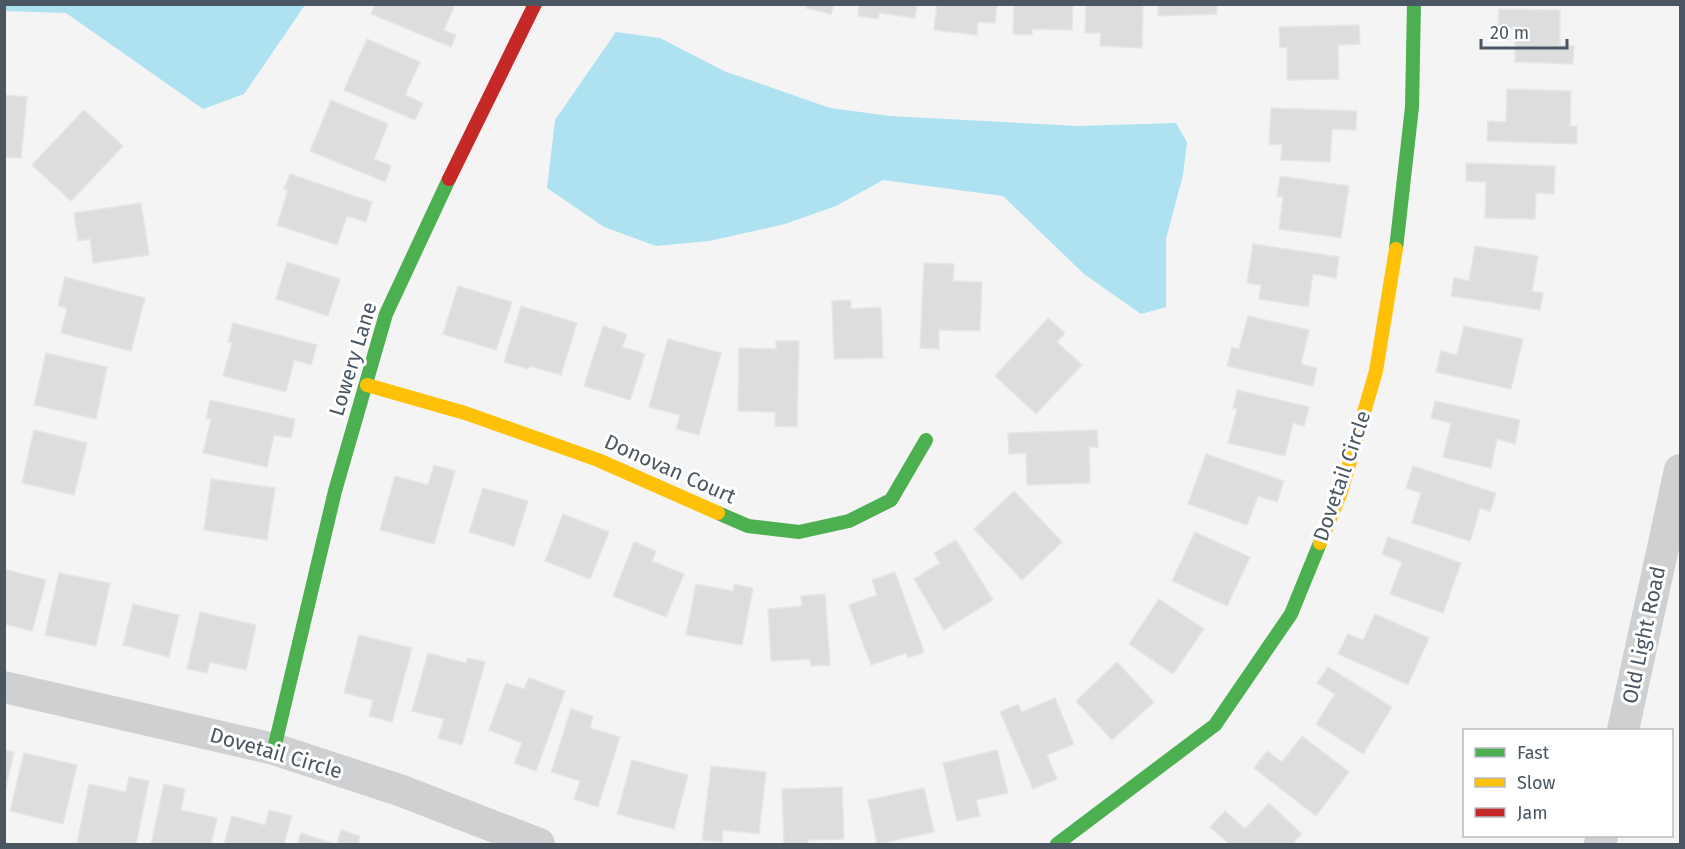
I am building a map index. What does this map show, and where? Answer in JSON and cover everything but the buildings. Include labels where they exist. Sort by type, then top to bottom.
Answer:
[{"type":"street","name":"Lowery Lane","points":[[274,749],[335,491],[386,314],[418,241],[535,4]]},
{"type":"street","name":"Dovetail Circle","points":[[1057,844],[1215,725],[1291,614],[1341,492],[1376,371],[1398,237],[1412,107],[1414,4]]},
{"type":"street","name":"Donovan Court","points":[[367,385],[465,413],[598,460],[748,526],[799,532],[849,521],[891,500],[926,440]]},
{"type":"street","name":"Old Light Road","points":[[1623,729],[1680,470]]},
{"type":"street","name":"Dovetail Circle","points":[[4,687],[274,749],[402,791],[539,844]]},
{"type":"water","points":[[5,4],[305,5],[244,94],[203,109],[66,13],[5,11]]},
{"type":"water","points":[[616,32],[660,38],[724,71],[830,108],[890,116],[1077,126],[1176,123],[1187,142],[1183,175],[1166,239],[1166,307],[1141,314],[1084,274],[1003,196],[883,180],[836,206],[785,224],[709,241],[656,246],[604,227],[547,188],[555,120]]},
{"type":"traffic: fast","points":[[1396,249],[1412,107],[1414,4]]},
{"type":"traffic: fast","points":[[274,749],[335,491],[386,314],[449,179]]},
{"type":"traffic: fast","points":[[718,513],[748,526],[799,532],[849,521],[891,500],[926,440]]},
{"type":"traffic: fast","points":[[1057,844],[1215,725],[1291,614],[1320,543]]},
{"type":"traffic: slow","points":[[1320,543],[1341,492],[1376,371],[1396,249]]},
{"type":"traffic: slow","points":[[367,385],[465,413],[598,460],[718,513]]},
{"type":"traffic: jam","points":[[449,179],[535,4]]}]
